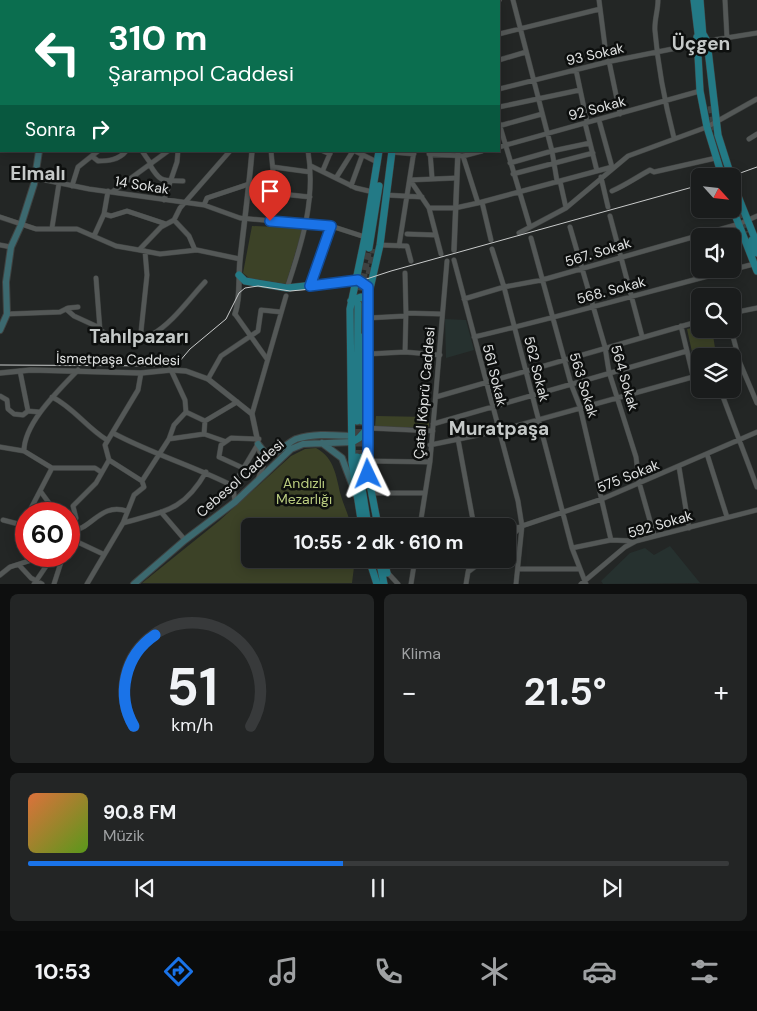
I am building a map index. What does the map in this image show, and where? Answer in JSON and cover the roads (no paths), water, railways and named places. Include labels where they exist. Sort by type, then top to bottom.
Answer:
[{"type":"main road","points":[[694,0],[701,39],[700,45],[709,107],[707,127],[719,168]]},
{"type":"main road","points":[[700,0],[700,91],[716,122],[729,168]]},
{"type":"main road","points":[[0,330],[7,314],[6,282],[11,247],[21,225],[35,178],[39,152]]},
{"type":"main road","points":[[356,496],[368,428],[368,318],[355,289],[380,152]]},
{"type":"main road","points":[[375,249],[380,152]]},
{"type":"main road","points":[[362,301],[371,283],[391,152]]},
{"type":"main road","points":[[361,253],[368,258],[375,249],[386,195],[391,152]]},
{"type":"main road","points":[[741,203],[757,244]]},
{"type":"main road","points":[[737,218],[756,265]]},
{"type":"main road","points":[[756,265],[748,233],[757,254]]},
{"type":"main road","points":[[345,282],[357,272]]},
{"type":"main road","points":[[239,275],[245,282],[287,288],[356,280],[366,284],[362,301],[357,422],[354,439],[362,456],[376,518]]},
{"type":"main road","points":[[340,436],[357,422]]},
{"type":"main road","points":[[354,439],[368,428]]},
{"type":"main road","name":"Cebesol Caddesi","points":[[258,442],[265,453],[275,453],[288,443],[307,436],[340,436],[354,439]]},
{"type":"main road","points":[[354,439],[362,456],[367,518]]},
{"type":"main road","name":"Cebesol Caddesi","points":[[134,584],[185,540],[235,502],[290,450],[303,444],[354,439]]},
{"type":"main road","points":[[321,442],[342,458],[356,496],[360,518]]},
{"type":"main road","points":[[362,456],[364,484],[371,518]]},
{"type":"main road","points":[[372,568],[377,582]]},
{"type":"main road","points":[[375,568],[377,582]]},
{"type":"main road","points":[[381,568],[384,584]]},
{"type":"main road","points":[[386,568],[389,584]]},
{"type":"street","points":[[513,0],[519,30],[552,150],[552,164],[566,208]]},
{"type":"street","points":[[599,0],[608,62],[620,114]]},
{"type":"street","points":[[658,0],[655,28],[665,100],[674,138]]},
{"type":"street","points":[[725,0],[727,38]]},
{"type":"street","points":[[500,34],[600,9]]},
{"type":"street","name":"93 Sokak","points":[[500,89],[532,79],[658,51],[701,39],[727,38],[757,33]]},
{"type":"street","points":[[500,60],[526,52]]},
{"type":"street","points":[[576,70],[597,171]]},
{"type":"street","points":[[500,107],[580,90]]},
{"type":"street","name":"92 Sokak","points":[[500,147],[547,132],[599,120],[700,91]]},
{"type":"street","points":[[519,233],[566,208],[612,167],[628,156],[707,127],[757,99]]},
{"type":"street","points":[[500,124],[542,114]]},
{"type":"street","points":[[599,120],[612,167]]},
{"type":"street","points":[[500,128],[530,228]]},
{"type":"street","points":[[749,139],[757,134]]},
{"type":"street","points":[[510,163],[552,150],[590,143]]},
{"type":"street","points":[[72,186],[78,167],[97,152]]},
{"type":"street","points":[[93,157],[98,161],[104,161],[119,158],[125,152]]},
{"type":"street","points":[[143,152],[156,176],[170,182],[183,181]]},
{"type":"street","points":[[94,236],[104,214],[110,192],[151,165],[167,152]]},
{"type":"street","points":[[164,200],[178,152]]},
{"type":"street","points":[[139,250],[166,224],[174,220],[180,208],[187,203],[229,152]]},
{"type":"street","points":[[252,152],[246,219],[240,259],[240,298],[236,314],[267,359]]},
{"type":"street","points":[[270,221],[272,152]]},
{"type":"street","points":[[287,288],[307,226],[311,166],[308,152]]},
{"type":"street","points":[[323,170],[331,152]]},
{"type":"street","points":[[336,178],[353,152]]},
{"type":"street","points":[[356,152],[377,162]]},
{"type":"street","points":[[399,246],[414,152]]},
{"type":"street","points":[[432,177],[430,153],[460,154],[475,152]]},
{"type":"street","points":[[513,174],[593,153]]},
{"type":"street","points":[[454,250],[456,178],[460,154]]},
{"type":"street","points":[[460,154],[480,203],[491,240]]},
{"type":"street","points":[[351,186],[362,156]]},
{"type":"street","points":[[612,190],[636,180],[640,175],[650,170],[654,172],[716,158]]},
{"type":"street","points":[[311,166],[323,170],[351,186],[373,192]]},
{"type":"street","points":[[273,167],[310,172]]},
{"type":"street","points":[[429,208],[455,208],[480,203],[612,167]]},
{"type":"street","points":[[410,180],[432,177],[456,178]]},
{"type":"street","points":[[601,177],[608,207]]},
{"type":"street","name":"14 Sokak","points":[[35,178],[72,186],[204,205],[246,219],[331,226],[365,237]]},
{"type":"street","points":[[410,180],[429,208],[441,254]]},
{"type":"street","points":[[52,228],[59,183]]},
{"type":"street","points":[[204,205],[207,198],[249,184]]},
{"type":"street","points":[[272,193],[310,197]]},
{"type":"street","points":[[386,195],[422,197]]},
{"type":"street","points":[[104,214],[111,216],[127,211],[166,224]]},
{"type":"street","points":[[610,216],[642,336]]},
{"type":"street","name":"567. Sokak","points":[[464,299],[504,287],[542,280],[582,269],[739,224],[757,216]]},
{"type":"street","points":[[0,217],[36,229],[77,229],[116,246],[160,254],[195,250],[240,259]]},
{"type":"street","points":[[174,220],[189,236],[195,250]]},
{"type":"street","points":[[310,286],[331,226]]},
{"type":"street","name":"564 Sokak","points":[[570,227],[605,347],[609,372],[636,457],[639,482],[654,535]]},
{"type":"street","points":[[407,234],[435,234]]},
{"type":"street","name":"563 Sokak","points":[[531,238],[552,319],[571,384],[580,406],[611,540]]},
{"type":"street","points":[[0,245],[11,247]]},
{"type":"street","points":[[375,249],[407,246],[410,261]]},
{"type":"street","name":"562 Sokak","points":[[492,249],[515,327],[572,548],[584,583]]},
{"type":"street","points":[[140,341],[148,274],[145,251]]},
{"type":"street","name":"561 Sokak","points":[[454,260],[484,382],[514,484],[522,526],[516,584]]},
{"type":"street","name":"Çatal Köprü Caddesi","points":[[421,518],[434,424],[440,355],[441,314],[447,261]]},
{"type":"street","name":"568. Sokak","points":[[474,337],[552,319],[593,305],[756,265]]},
{"type":"street","points":[[405,273],[405,352]]},
{"type":"street","points":[[96,278],[99,329]]},
{"type":"street","points":[[66,309],[74,316],[112,336],[140,341],[161,329],[205,282]]},
{"type":"street","points":[[257,482],[263,466],[252,414],[286,296]]},
{"type":"street","points":[[7,314],[60,312],[78,307]]},
{"type":"street","points":[[741,311],[757,308]]},
{"type":"street","points":[[208,379],[221,356],[258,331],[261,310],[281,312]]},
{"type":"street","points":[[368,318],[441,314]]},
{"type":"street","points":[[436,398],[642,336],[691,324]]},
{"type":"street","points":[[681,326],[691,368]]},
{"type":"street","points":[[434,424],[532,394],[687,351]]},
{"type":"street","points":[[368,354],[405,352],[440,355]]},
{"type":"street","points":[[741,365],[757,403]]},
{"type":"street","points":[[20,370],[28,411]]},
{"type":"street","name":"İsmetpaşa Caddesi","points":[[0,373],[20,370],[141,373],[172,370],[186,371],[208,379],[252,414]]},
{"type":"street","points":[[24,451],[24,442],[39,412],[78,370]]},
{"type":"street","points":[[142,481],[159,455],[174,425],[186,412],[185,400],[172,370]]},
{"type":"street","points":[[106,442],[138,390],[141,373]]},
{"type":"street","points":[[430,445],[498,431],[580,406],[691,377]]},
{"type":"street","points":[[0,396],[7,400],[8,409],[14,414],[23,415],[28,411],[39,412]]},
{"type":"street","points":[[52,397],[64,403],[106,442],[109,460],[96,483],[77,502]]},
{"type":"street","points":[[724,398],[757,487]]},
{"type":"street","points":[[205,421],[237,402]]},
{"type":"street","points":[[186,412],[205,421]]},
{"type":"street","points":[[204,434],[205,421]]},
{"type":"street","points":[[368,428],[433,431]]},
{"type":"street","name":"575 Sokak","points":[[516,532],[522,526],[602,499],[757,432]]},
{"type":"street","points":[[113,433],[159,455],[206,472],[233,486]]},
{"type":"street","points":[[168,439],[204,434],[224,441],[236,438],[258,442]]},
{"type":"street","points":[[458,439],[473,518]]},
{"type":"street","points":[[224,441],[221,445],[219,457],[243,468]]},
{"type":"street","points":[[235,502],[233,486],[258,442]]},
{"type":"street","points":[[0,447],[24,451],[52,468],[95,468],[101,472]]},
{"type":"street","points":[[707,454],[727,517]]},
{"type":"street","points":[[362,456],[430,462]]},
{"type":"street","points":[[87,584],[123,523],[134,495],[144,487],[142,481],[109,460]]},
{"type":"street","points":[[679,467],[689,528]]},
{"type":"street","points":[[33,502],[36,496],[41,492],[52,468]]},
{"type":"street","points":[[123,523],[184,503],[196,489],[206,472]]},
{"type":"street","points":[[41,492],[48,502]]},
{"type":"street","points":[[371,492],[424,493]]},
{"type":"street","points":[[80,527],[101,513],[116,508],[128,511]]},
{"type":"street","name":"592 Sokak","points":[[584,583],[625,546],[636,541],[757,510]]},
{"type":"street","points":[[161,512],[185,540]]},
{"type":"street","points":[[3,520],[15,523]]},
{"type":"street","points":[[516,527],[522,526]]},
{"type":"street","points":[[572,548],[611,540],[636,541]]},
{"type":"street","points":[[80,541],[103,554]]},
{"type":"street","points":[[0,575],[10,567],[15,566]]},
{"type":"street","points":[[21,567],[35,582],[42,584]]},
{"type":"street","points":[[35,582],[46,567]]},
{"type":"street","points":[[54,584],[59,567]]},
{"type":"street","points":[[411,584],[414,568]]},
{"type":"street","points":[[466,584],[469,568]]},
{"type":"street","points":[[468,572],[473,568]]},
{"type":"street","points":[[518,569],[579,569]]},
{"type":"street","points":[[387,572],[398,584]]},
{"type":"tunnel","points":[[711,106],[715,130]]},
{"type":"tunnel","points":[[740,218],[746,233]]},
{"type":"tunnel","points":[[359,301],[369,248]]},
{"type":"tunnel","points":[[363,305],[374,249]]},
{"type":"tunnel","points":[[357,421],[357,457]]},
{"type":"tunnel","points":[[362,421],[362,457]]},
{"type":"tram line","points":[[741,173],[757,167]]},
{"type":"tram line","points":[[0,365],[169,366],[179,362],[190,349],[226,319],[239,293],[245,288],[258,286],[290,291],[345,286],[391,271],[691,188]]},
{"type":"district","name":"Üçgen","points":[[701,43]]},
{"type":"district","name":"Elmalı","points":[[38,173]]},
{"type":"district","name":"Tahılpazarı","points":[[139,336]]},
{"type":"district","name":"Muratpaşa","points":[[499,428]]},
{"type":"park label","name":"Andızlı Mezarlığı","points":[[304,492]]}]
